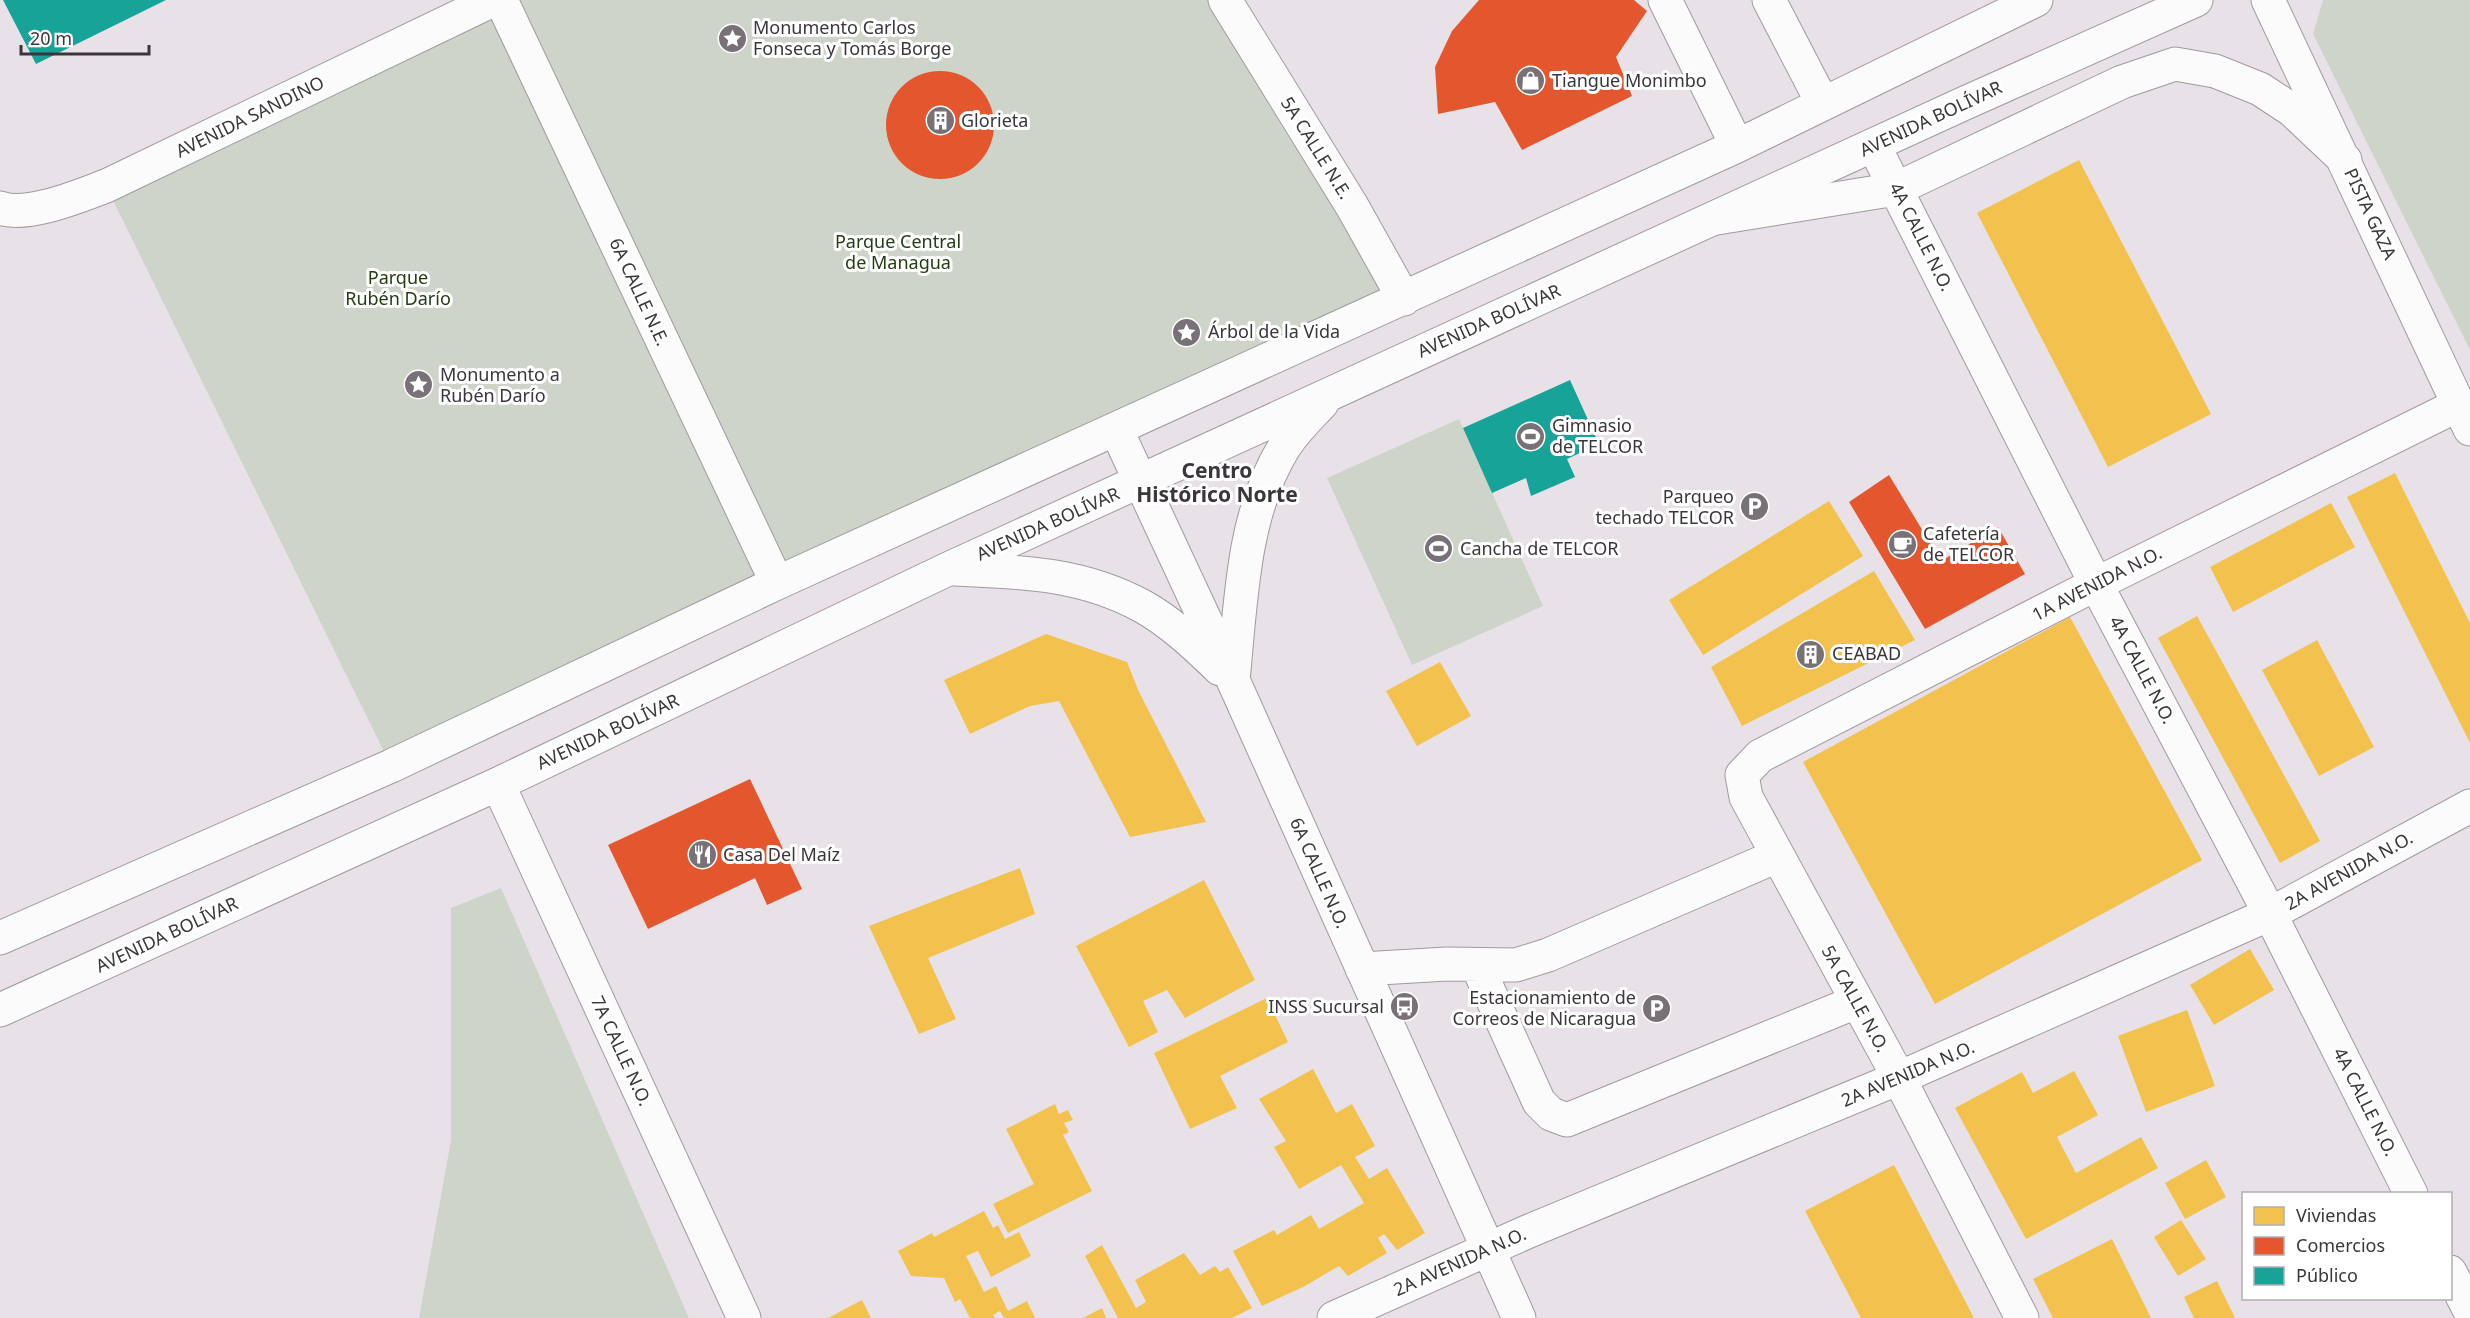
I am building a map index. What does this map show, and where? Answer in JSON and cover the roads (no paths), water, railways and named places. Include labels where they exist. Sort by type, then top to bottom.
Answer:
[{"type":"street","name":"AVENIDA SANDINO","points":[[0,208],[8,211],[52,205],[106,186],[493,0]]},
{"type":"street","name":"6A CALLE N.E.","points":[[501,0],[777,583]]},
{"type":"street","name":"5A CALLE N.E.","points":[[1225,0],[1352,207],[1404,299]]},
{"type":"street","points":[[1665,0],[1737,146]]},
{"type":"street","points":[[1769,0],[1823,104]]},
{"type":"street","points":[[0,938],[391,766],[777,583],[1737,146],[2036,0]]},
{"type":"street","name":"AVENIDA BOLÍVAR","points":[[0,1010],[498,784],[948,569],[2196,0]]},
{"type":"street","name":"PISTA GAZA","points":[[2268,0],[2464,417]]},
{"type":"street","points":[[1717,218],[1896,189],[2122,81],[2175,64],[2215,71],[2260,89],[2292,110],[2345,160]]},
{"type":"street","name":"4A CALLE N.O.","points":[[1874,146],[2096,584],[2270,914],[2410,1192]]},
{"type":"street","points":[[1233,680],[1244,574],[1259,506],[1283,448],[1331,393]]},
{"type":"street","name":"1A AVENIDA N.O.","points":[[1742,775],[1760,756],[2096,584],[2464,417]]},
{"type":"street","name":"6A CALLE N.O.","points":[[1116,429],[1233,680],[1519,1318]]},
{"type":"street","points":[[948,569],[1044,574],[1080,580],[1114,592],[1144,606],[1184,635],[1233,680]]},
{"type":"street","name":"5A CALLE N.O.","points":[[1742,775],[1746,797],[1899,1078],[2022,1318]]},
{"type":"street","name":"7A CALLE N.O.","points":[[498,784],[744,1318]]},
{"type":"street","name":"2A AVENIDA N.O.","points":[[1334,1318],[1487,1248],[1899,1078],[2270,914],[2470,806]]},
{"type":"street","points":[[1362,969],[1448,964],[1516,965],[1548,955],[1777,856]]},
{"type":"street","points":[[1477,965],[1539,1102],[1551,1114],[1567,1120],[1856,1002]]},
{"type":"street","points":[[2452,1274],[2470,1311]]},
{"type":"place","name":"Monumento Carlos Fonseca y Tomás Borge","points":[[732,38]]},
{"type":"place","name":"Tiangue Monimbo","points":[[1531,81]]},
{"type":"place","name":"Glorieta","points":[[940,121]]},
{"type":"place","name":"Árbol de la Vida","points":[[1187,332]]},
{"type":"place","name":"Monumento a Rubén Darío","points":[[419,385]]},
{"type":"place","name":"Gimnasio de TELCOR","points":[[1531,436]]},
{"type":"place","name":"Parqueo techado TELCOR","points":[[1755,507]]},
{"type":"place","name":"Cafetería de TELCOR","points":[[1902,544]]},
{"type":"place","name":"Cancha de TELCOR","points":[[1439,549]]},
{"type":"place","name":"CEABAD","points":[[1811,654]]},
{"type":"place","name":"Casa Del Maíz","points":[[702,855]]},
{"type":"place","name":"INSS Sucursal","points":[[1405,1007]]},
{"type":"place","name":"Estacionamiento de Correos de Nicaragua","points":[[1657,1008]]},
{"type":"district","name":"Centro Histórico Norte","points":[[1217,483]]},
{"type":"park label","name":"Parque Central de Managua","points":[[898,252]]},
{"type":"park label","name":"Parque Rubén Darío","points":[[398,288]]}]
